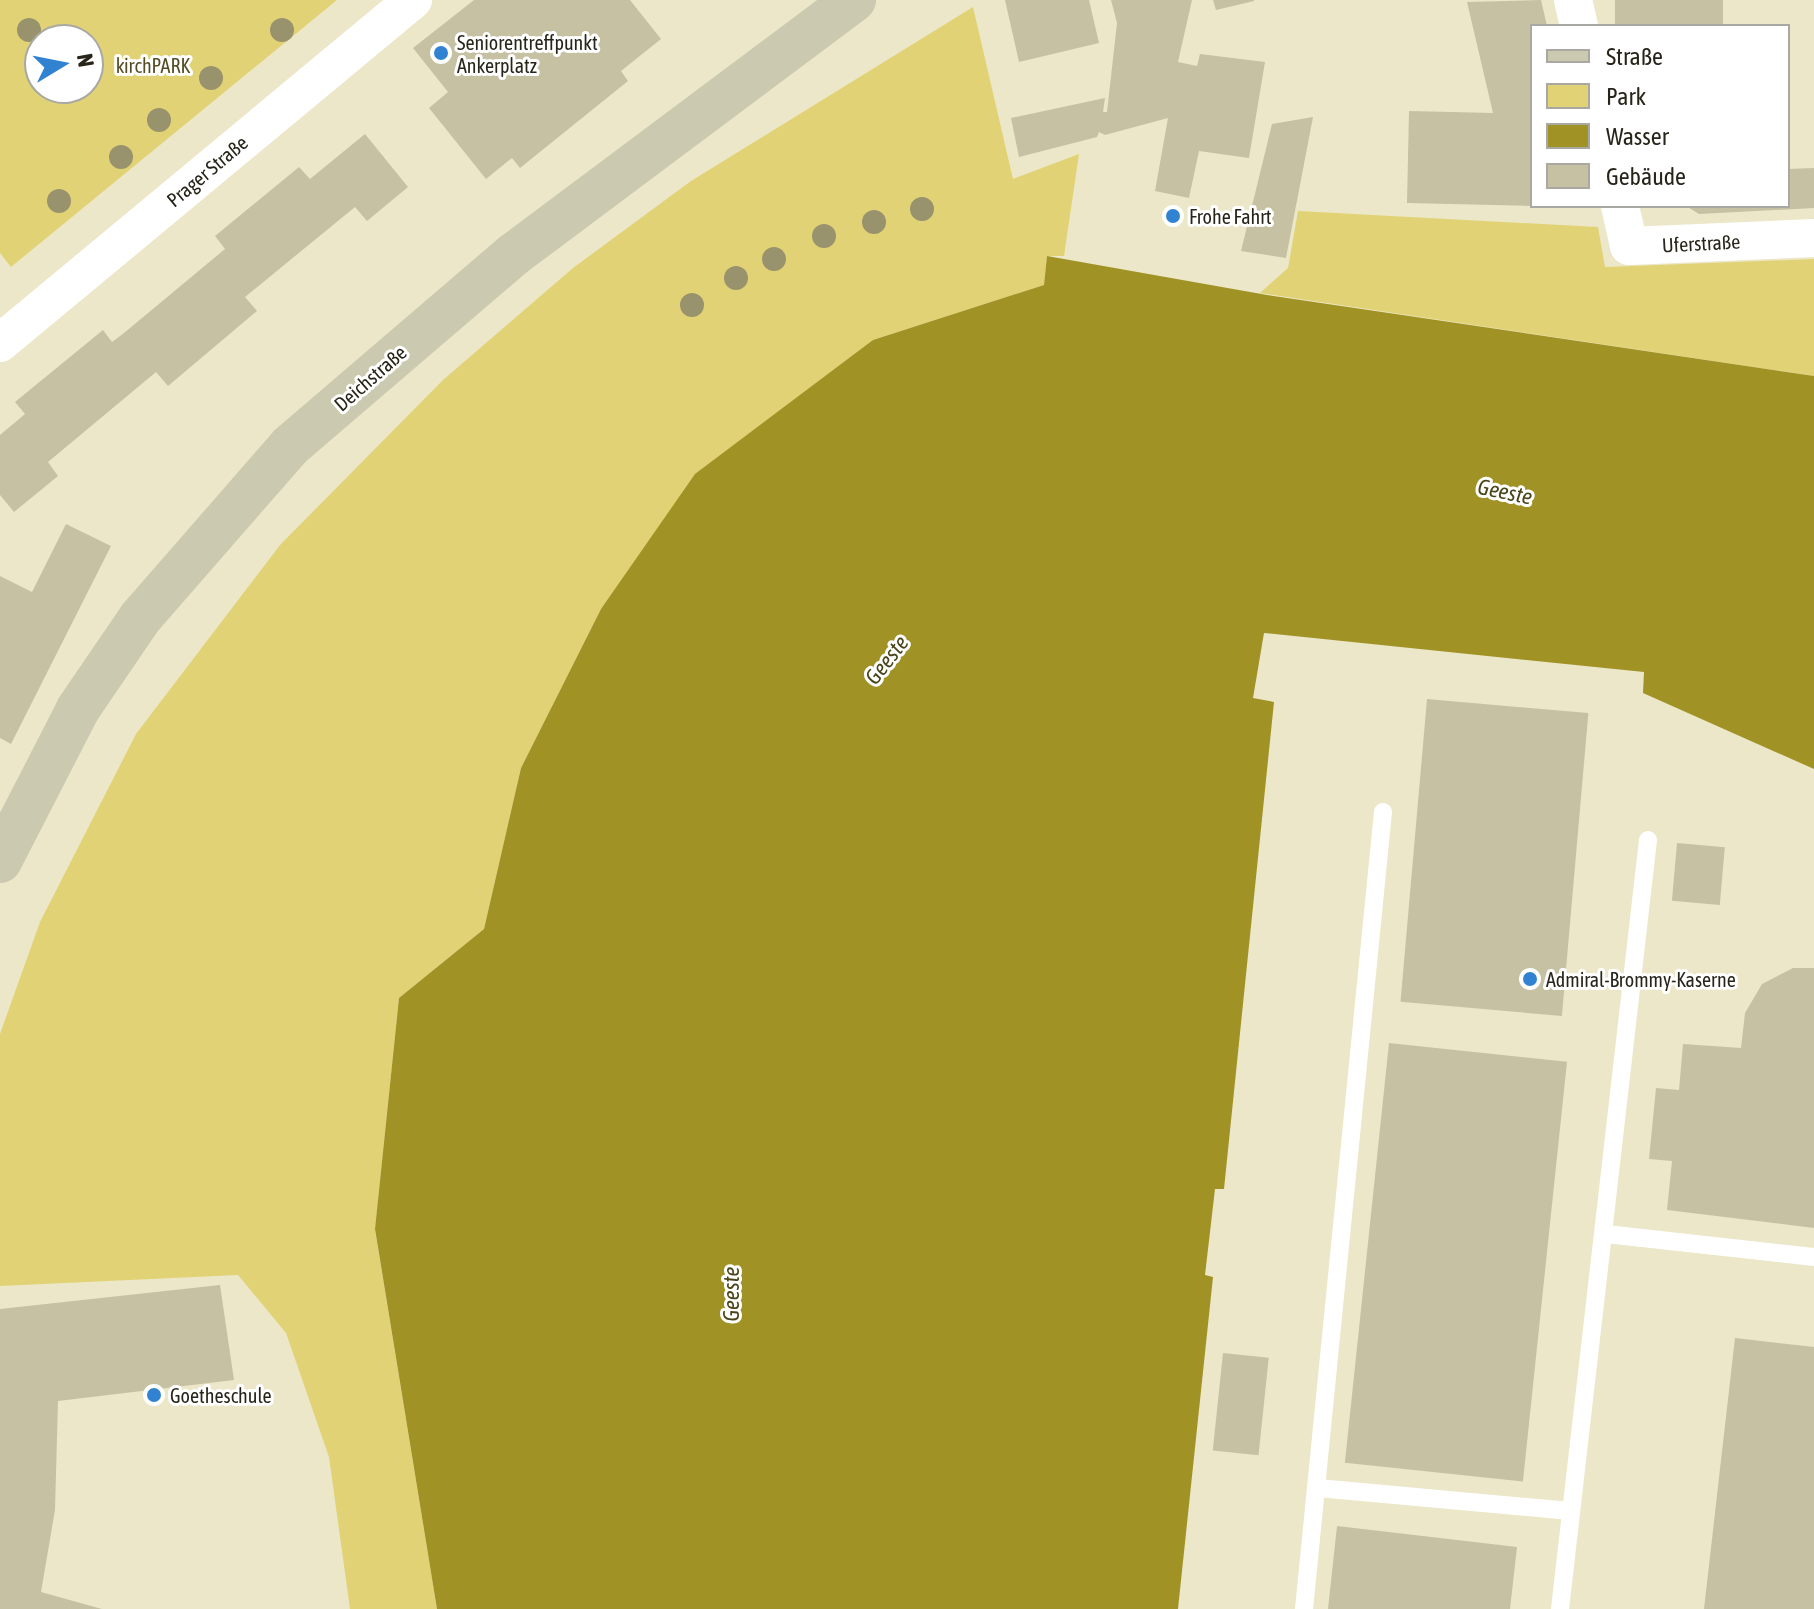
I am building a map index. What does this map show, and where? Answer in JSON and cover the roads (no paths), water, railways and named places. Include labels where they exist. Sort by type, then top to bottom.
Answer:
[{"type":"main road","name":"Deichstraße","points":[[0,861],[78,709],[140,618],[290,446],[513,255],[854,0]]},
{"type":"street","name":"Prager Straße","points":[[0,343],[413,0]]},
{"type":"street","points":[[1573,0],[1579,24]]},
{"type":"street","name":"Uferstraße","points":[[1620,208],[1629,246],[1814,238]]},
{"type":"lane","points":[[1304,1609],[1383,812]]},
{"type":"lane","points":[[1560,1609],[1606,1234],[1648,840]]},
{"type":"lane","points":[[1606,1234],[1814,1257]]},
{"type":"lane","points":[[1318,1488],[1571,1511]]},
{"type":"water","name":"Geeste","points":[[1047,256],[1267,295],[1814,376],[1814,769],[1643,693],[1644,672],[1264,633],[1253,698],[1274,702],[1224,1189],[1215,1189],[1205,1275],[1213,1277],[1178,1609],[437,1609],[375,1229],[399,998],[484,929],[521,768],[601,609],[695,474],[873,340],[1044,285]]},
{"type":"place","name":"Seniorentreffpunkt Ankerplatz","points":[[441,53]]},
{"type":"place","name":"Frohe Fahrt","points":[[1173,216]]},
{"type":"place","name":"Admiral-Brommy-Kaserne","points":[[1530,979]]},
{"type":"place","name":"Goetheschule","points":[[154,1395]]},
{"type":"park label","name":"kirchPARK","points":[[153,65]]}]
